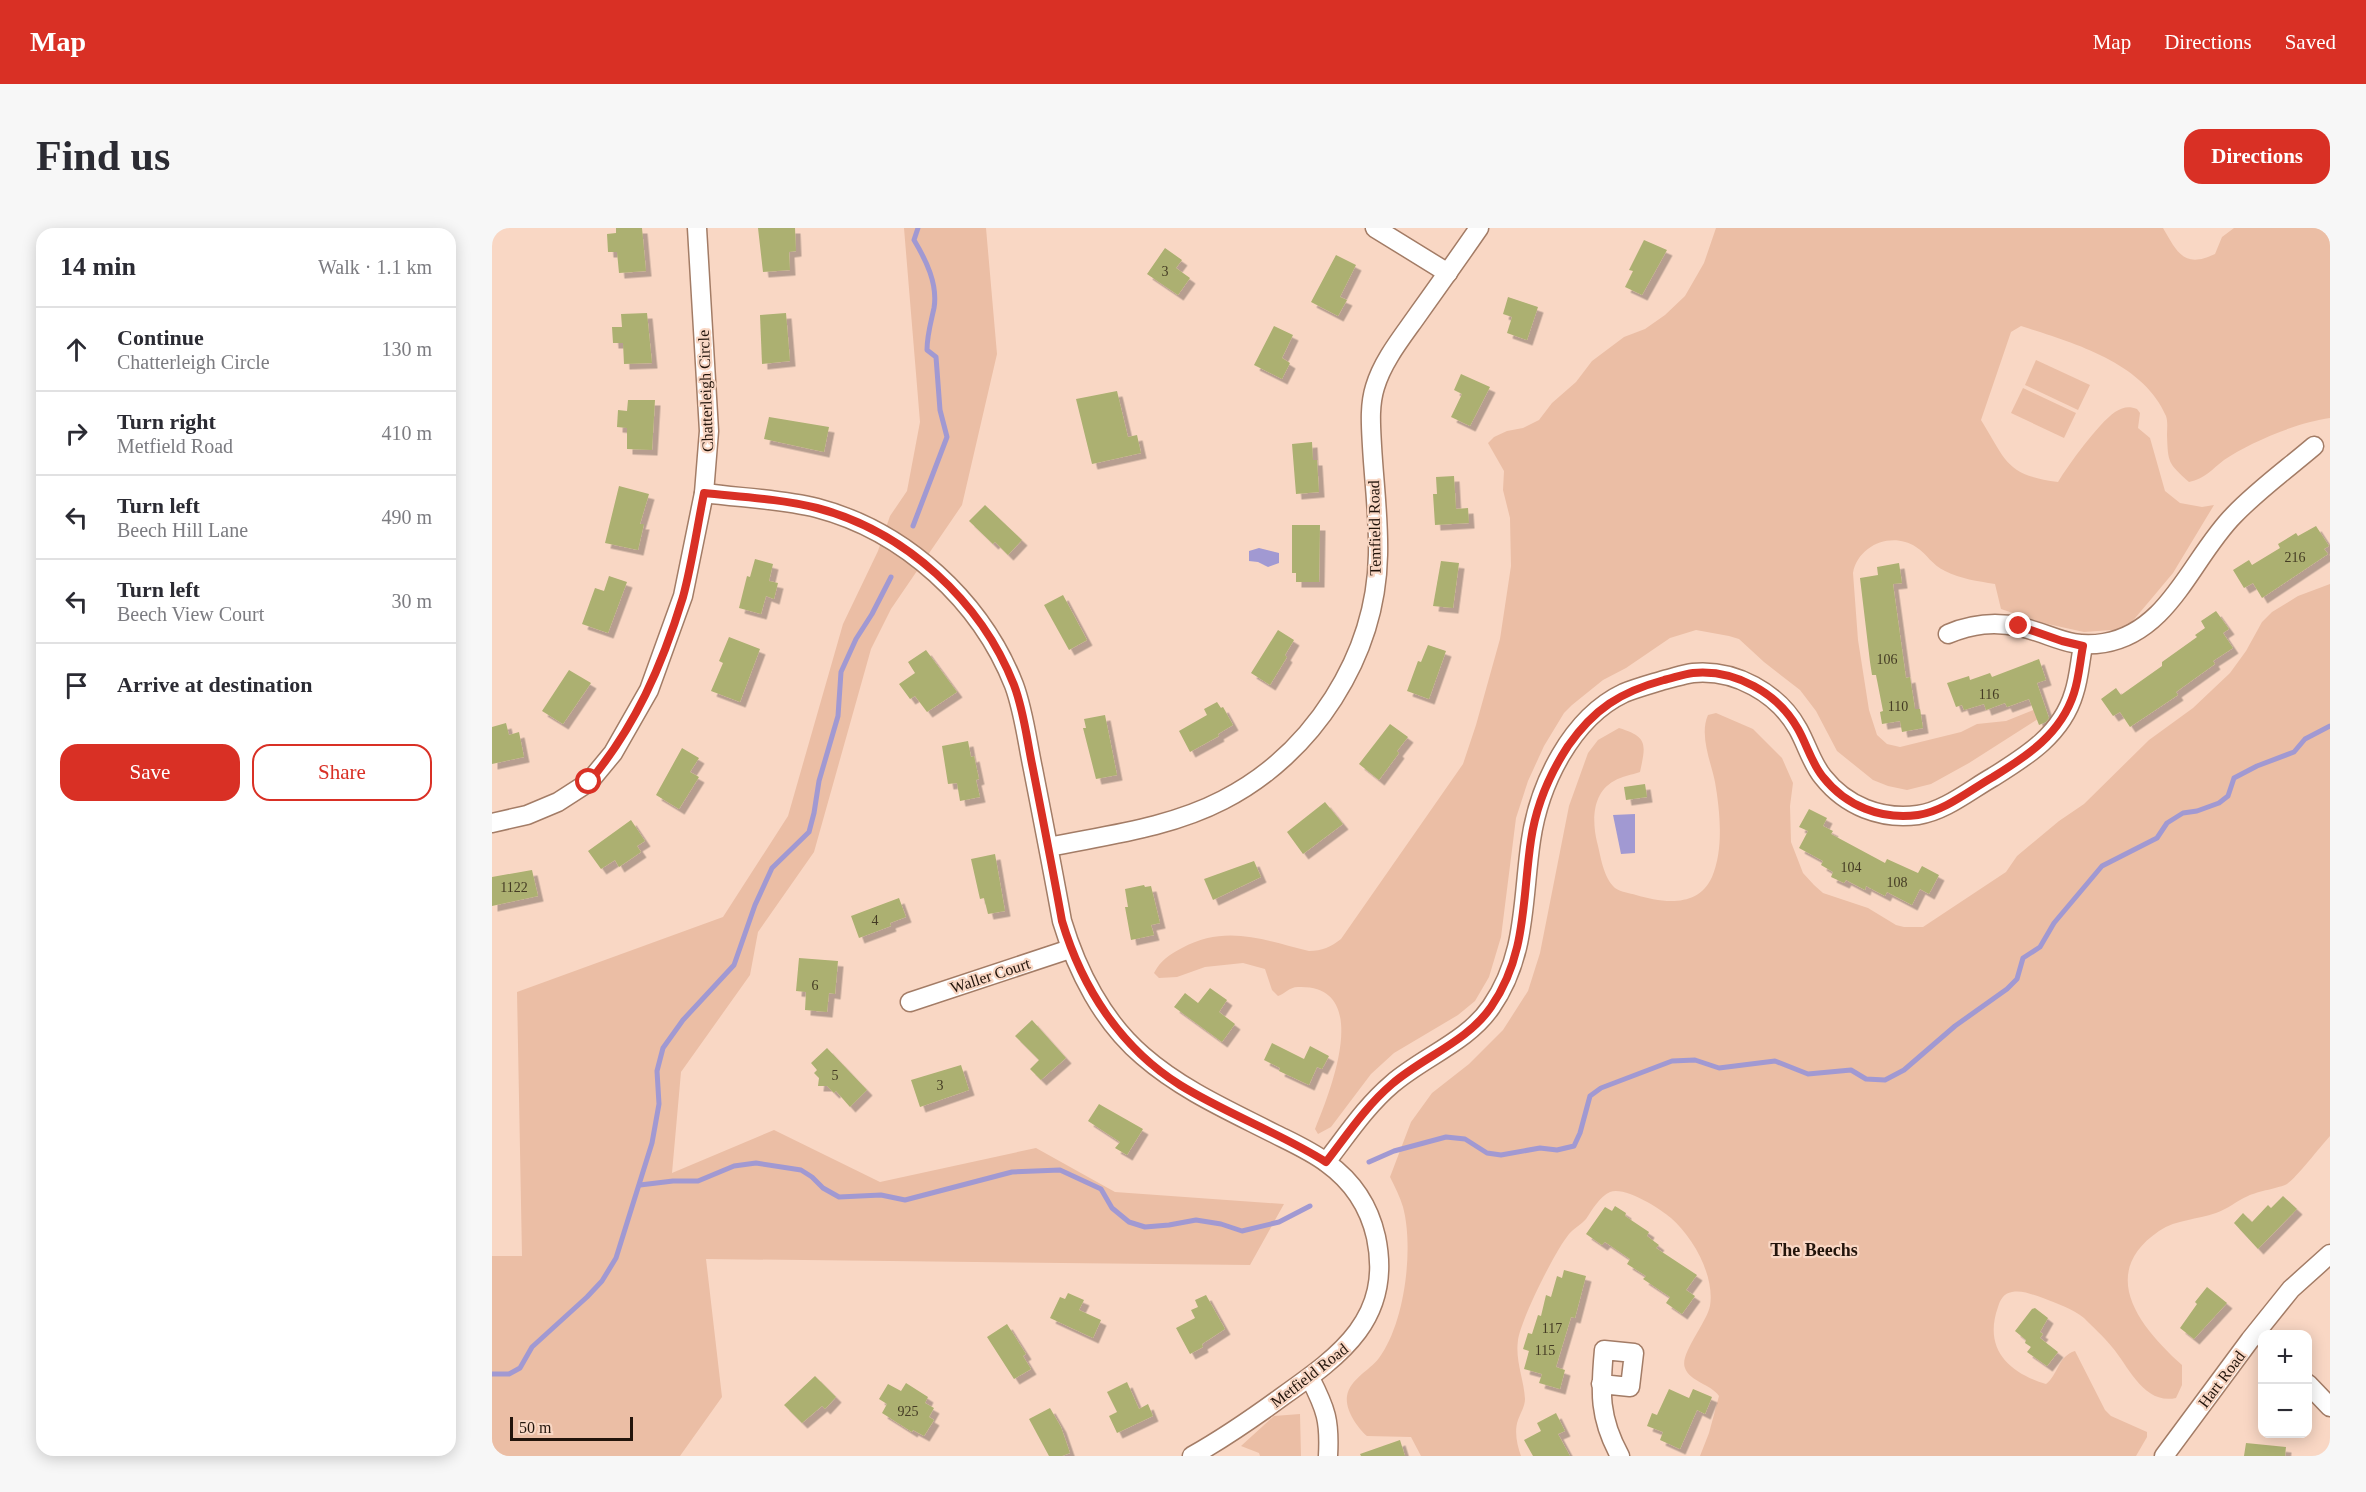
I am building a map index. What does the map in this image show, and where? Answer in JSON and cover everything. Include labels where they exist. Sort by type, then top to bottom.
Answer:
[{"type":"street","name":"Chatterleigh Circle","points":[[492,823],[527,815],[558,802],[589,782],[613,753],[649,690],[683,596],[704,493],[709,431],[697,228]]},
{"type":"street","points":[[1375,228],[1448,273]]},
{"type":"street","name":"Temfield Road","points":[[1048,847],[1154,826],[1223,800],[1255,780],[1281,759],[1306,735],[1323,714],[1349,672],[1362,642],[1375,584],[1378,555],[1371,423],[1375,388],[1382,370],[1399,342],[1479,228]]},
{"type":"street","points":[[1948,634],[1984,623],[2019,626],[2083,646],[2107,642],[2136,631],[2160,612],[2179,591],[2215,537],[2233,516],[2314,446]]},
{"type":"street","name":"Metfield Road","points":[[704,493],[784,502],[817,508],[846,517],[909,552],[955,591],[976,617],[1014,685],[1062,921],[1070,949],[1096,1000],[1126,1040],[1161,1072],[1198,1095],[1326,1162],[1347,1179],[1362,1200],[1370,1216],[1379,1253],[1378,1283],[1371,1309],[1359,1333],[1343,1352],[1310,1378],[1236,1431],[1192,1456]]},
{"type":"street","points":[[1326,1162],[1367,1109],[1392,1084],[1462,1037],[1489,1011],[1505,985],[1516,957],[1531,838],[1540,801],[1555,765],[1578,731],[1599,709],[1624,694],[1692,673],[1719,673],[1744,681],[1767,694],[1784,708],[1798,728],[1821,775],[1840,796],[1862,809],[1890,816],[1920,815],[1945,805],[2030,754],[2052,734],[2066,712],[2074,693],[2083,646]]},
{"type":"street","name":"Waller Court","points":[[910,1002],[1070,949]]},
{"type":"street","name":"Hart Road","points":[[2164,1456],[2256,1344],[2291,1289],[2330,1254]]},
{"type":"street","points":[[1310,1378],[1325,1408],[1329,1430],[1328,1456]]},
{"type":"street","points":[[1601,1384],[1600,1394],[1605,1421],[1611,1440],[1620,1456]]},
{"type":"street","points":[[2312,1389],[2330,1407]]},
{"type":"shaded area","points":[[904,228],[986,228],[997,354],[962,505],[891,609],[871,649],[814,852],[758,932],[750,975],[681,1072],[672,1173],[774,1130],[880,1182],[1036,1148],[1115,1192],[1284,1204],[1250,1265],[706,1259],[722,1397],[680,1456],[492,1456],[492,1256],[522,1256],[517,992],[723,917],[788,816],[843,624],[878,551],[890,516],[907,491],[920,422]]},
{"type":"shaded area","points":[[1716,228],[2163,228],[2177,251],[2189,259],[2196,260],[2215,254],[2222,237],[2234,228],[2330,228],[2330,418],[2290,428],[2261,440],[2235,453],[2204,476],[2189,482],[2170,462],[2166,416],[2155,397],[2141,382],[2124,368],[2084,348],[2021,326],[2011,332],[1981,420],[2010,464],[2028,475],[2058,482],[2100,425],[2123,408],[2137,409],[2140,413],[2138,428],[2150,438],[2165,491],[2180,503],[2202,507],[2214,505],[2173,573],[2126,629],[2084,632],[2043,623],[2001,609],[1995,584],[1963,578],[1945,571],[1907,542],[1887,541],[1869,548],[1856,563],[1853,573],[1858,640],[1869,710],[1877,735],[1887,744],[1900,747],[1961,732],[1977,724],[2006,721],[2043,706],[2038,719],[1969,763],[1931,784],[1907,790],[1873,780],[1837,751],[1816,711],[1800,690],[1739,639],[1696,630],[1670,638],[1626,668],[1603,680],[1572,705],[1564,713],[1544,746],[1528,781],[1516,818],[1501,937],[1489,977],[1475,1001],[1458,1015],[1394,1053],[1371,1074],[1331,1127],[1318,1134],[1315,1129],[1329,1091],[1341,1043],[1341,1021],[1335,1003],[1321,991],[1298,987],[1278,996],[1272,990],[1265,969],[1243,963],[1205,967],[1177,977],[1159,978],[1154,973],[1173,953],[1198,941],[1214,937],[1245,936],[1309,951],[1326,948],[1341,939],[1463,764],[1476,725],[1500,639],[1511,566],[1510,518],[1503,490],[1504,471],[1488,443],[1494,437],[1507,431],[1523,428],[1539,420],[1552,403],[1576,382],[1592,361],[1624,337],[1645,329],[1665,315],[1685,296],[1704,263]]},
{"type":"shaded area","points":[[2036,360],[2090,385],[2078,410],[2025,385]]},
{"type":"shaded area","points":[[2023,388],[2076,413],[2064,438],[2011,413]]},
{"type":"shaded area","points":[[1259,548],[1279,553],[1279,563],[1268,567],[1249,561],[1249,551]]},
{"type":"shaded area","points":[[2330,584],[2330,1136],[2287,1184],[2252,1194],[2216,1213],[2166,1227],[2140,1248],[2130,1265],[2128,1283],[2140,1318],[2182,1365],[2182,1385],[2176,1398],[2165,1399],[2146,1390],[2095,1328],[2080,1315],[2059,1304],[2028,1293],[2009,1293],[2000,1302],[1994,1322],[1994,1335],[2002,1357],[2021,1373],[2046,1384],[2065,1357],[2075,1351],[2105,1410],[2111,1416],[2147,1432],[2147,1437],[2136,1456],[1700,1456],[1719,1396],[1691,1377],[1684,1362],[1710,1306],[1711,1294],[1706,1270],[1694,1246],[1671,1218],[1642,1199],[1616,1191],[1603,1197],[1563,1243],[1539,1285],[1520,1330],[1518,1355],[1525,1399],[1516,1433],[1521,1456],[1421,1456],[1411,1437],[1367,1436],[1359,1428],[1348,1407],[1347,1396],[1352,1385],[1375,1363],[1388,1343],[1401,1306],[1405,1285],[1408,1243],[1406,1224],[1402,1203],[1390,1177],[1411,1122],[1432,1093],[1469,1064],[1503,1030],[1528,991],[1540,953],[1569,806],[1588,753],[1598,740],[1619,728],[1640,738],[1644,748],[1640,772],[1620,778],[1607,786],[1601,793],[1595,808],[1595,834],[1601,860],[1605,873],[1615,888],[1657,900],[1679,901],[1698,894],[1712,877],[1720,842],[1719,817],[1705,731],[1708,715],[1716,713],[1753,729],[1782,758],[1793,783],[1790,806],[1791,842],[1803,873],[1814,885],[1823,893],[1868,908],[1896,925],[1923,927],[2006,872],[2017,856],[2059,821],[2084,804],[2149,740],[2193,708],[2230,673],[2246,651],[2262,622],[2272,612],[2298,596]]},
{"type":"shaded area","points":[[1635,814],[1635,853],[1621,854],[1613,815]]},
{"type":"shaded area","points":[[1300,1414],[1301,1456],[1260,1456],[1259,1453],[1241,1446],[1274,1416]]},
{"type":"building","points":[[616,228],[642,228],[646,271],[619,273],[617,252],[608,252],[607,234],[616,233]]},
{"type":"building","points":[[758,228],[795,228],[796,251],[789,252],[790,270],[763,272]]},
{"type":"building","points":[[1644,240],[1667,250],[1642,295],[1625,287],[1633,271],[1629,270]]},
{"type":"building","points":[[1165,248],[1182,260],[1176,268],[1190,278],[1178,295],[1147,274]]},
{"type":"building","points":[[1336,255],[1356,265],[1340,297],[1347,300],[1338,316],[1311,302]]},
{"type":"building","points":[[1508,297],[1538,307],[1527,340],[1507,333],[1512,317],[1503,314]]},
{"type":"building","points":[[647,313],[652,363],[624,364],[623,343],[613,343],[612,327],[622,327],[621,314]]},
{"type":"building","points":[[786,313],[790,361],[762,364],[760,315]]},
{"type":"building","points":[[1274,326],[1293,335],[1282,358],[1290,363],[1282,379],[1254,365]]},
{"type":"building","points":[[1461,374],[1490,387],[1470,426],[1451,417],[1462,394],[1454,390]]},
{"type":"building","points":[[1117,391],[1128,437],[1137,435],[1141,453],[1092,464],[1076,399]]},
{"type":"building","points":[[628,400],[655,400],[652,450],[627,449],[627,428],[617,427],[618,410],[627,411]]},
{"type":"building","points":[[769,417],[829,427],[824,452],[764,439]]},
{"type":"building","points":[[1312,442],[1313,460],[1317,460],[1319,492],[1296,494],[1292,444]]},
{"type":"building","points":[[1454,476],[1456,509],[1468,508],[1469,523],[1435,525],[1433,494],[1437,494],[1436,477]]},
{"type":"building","points":[[619,486],[649,494],[640,524],[644,524],[638,550],[605,543]]},
{"type":"building","points":[[985,505],[1022,540],[1008,555],[969,521]]},
{"type":"building","points":[[1292,525],[1320,525],[1319,582],[1296,582],[1296,573],[1292,573]]},
{"type":"building","points":[[2316,526],[2329,546],[2324,549],[2328,554],[2262,598],[2253,583],[2244,588],[2233,570],[2249,560],[2252,565],[2280,548],[2278,544],[2296,533],[2298,536]]},
{"type":"building","points":[[755,559],[773,564],[769,581],[778,583],[774,599],[766,596],[761,614],[739,608],[747,576],[750,577]]},
{"type":"building","points":[[1441,561],[1459,563],[1453,608],[1433,606]]},
{"type":"building","points":[[1899,563],[1902,583],[1893,584],[1906,678],[1910,677],[1915,709],[1920,709],[1923,728],[1902,732],[1900,721],[1882,724],[1880,712],[1883,711],[1876,675],[1872,675],[1860,578],[1878,575],[1877,567]]},
{"type":"building","points":[[609,576],[627,582],[608,633],[582,624],[595,588],[604,591]]},
{"type":"building","points":[[1063,595],[1087,640],[1069,650],[1044,605]]},
{"type":"building","points":[[2216,611],[2229,629],[2223,633],[2233,648],[2213,661],[2215,664],[2176,692],[2178,695],[2130,727],[2120,712],[2113,716],[2101,699],[2116,688],[2121,695],[2162,666],[2162,662],[2197,637],[2195,635],[2205,628],[2201,621]]},
{"type":"building","points":[[1278,630],[1294,640],[1285,655],[1287,657],[1270,685],[1251,673]]},
{"type":"building","points":[[729,637],[760,649],[740,702],[711,691],[723,663],[719,661]]},
{"type":"building","points":[[1428,645],[1446,651],[1429,699],[1407,691],[1418,661],[1421,662]]},
{"type":"building","points":[[926,650],[957,692],[927,712],[915,696],[910,699],[899,684],[915,673],[908,662]]},
{"type":"building","points":[[2039,659],[2046,680],[2037,683],[2049,718],[2046,722],[2039,725],[2029,699],[2007,707],[2005,703],[1986,710],[1984,704],[1964,710],[1962,705],[1956,707],[1947,683],[1969,676],[1970,680],[1990,673],[1992,677]]},
{"type":"building","points":[[569,670],[591,683],[563,724],[542,711]]},
{"type":"building","points":[[1217,702],[1221,708],[1223,707],[1233,725],[1218,734],[1219,736],[1190,752],[1179,731],[1207,715],[1204,709]]},
{"type":"building","points":[[1105,715],[1117,775],[1096,779],[1083,728],[1086,728],[1084,719]]},
{"type":"building","points":[[506,723],[509,735],[519,732],[524,757],[492,764],[492,727]]},
{"type":"building","points":[[1390,724],[1408,737],[1379,780],[1359,764]]},
{"type":"building","points":[[968,741],[979,779],[976,780],[980,797],[960,801],[957,783],[948,784],[942,746]]},
{"type":"building","points":[[682,748],[699,758],[690,772],[699,777],[679,809],[656,795]]},
{"type":"building","points":[[1645,784],[1647,797],[1626,800],[1624,787]]},
{"type":"building","points":[[1325,802],[1343,824],[1303,854],[1287,832]]},
{"type":"building","points":[[1809,809],[1827,818],[1823,826],[1833,831],[1831,834],[1885,863],[1887,859],[1918,873],[1922,866],[1939,875],[1929,894],[1920,889],[1912,905],[1887,892],[1885,896],[1866,886],[1865,890],[1846,880],[1844,883],[1831,877],[1833,872],[1821,865],[1823,861],[1799,848],[1808,831],[1799,827]]},
{"type":"building","points":[[631,820],[645,841],[637,846],[641,852],[619,867],[615,860],[601,869],[588,851]]},
{"type":"building","points":[[995,854],[1005,911],[988,914],[984,898],[980,899],[971,859]]},
{"type":"building","points":[[1254,861],[1261,877],[1213,900],[1204,879]]},
{"type":"building","points":[[532,870],[538,896],[492,906],[492,877]]},
{"type":"building","points":[[1144,885],[1145,887],[1151,886],[1160,923],[1151,925],[1154,935],[1131,940],[1125,907],[1128,907],[1125,889]]},
{"type":"building","points":[[899,898],[906,917],[890,923],[891,926],[859,938],[851,916]]},
{"type":"building","points":[[799,958],[838,961],[835,994],[829,993],[827,1012],[805,1010],[806,992],[796,991]]},
{"type":"building","points":[[1210,988],[1227,1000],[1219,1012],[1235,1024],[1222,1042],[1174,1007],[1185,993],[1198,1003]]},
{"type":"building","points":[[1032,1020],[1066,1058],[1041,1080],[1030,1069],[1039,1060],[1015,1036]]},
{"type":"building","points":[[1272,1043],[1304,1059],[1310,1046],[1329,1056],[1322,1069],[1317,1067],[1309,1085],[1279,1071],[1280,1068],[1264,1060]]},
{"type":"building","points":[[827,1048],[867,1090],[850,1107],[836,1091],[834,1093],[827,1086],[818,1086],[819,1078],[814,1073],[817,1070],[811,1063]]},
{"type":"building","points":[[961,1065],[969,1090],[920,1107],[911,1080]]},
{"type":"building","points":[[1099,1104],[1143,1129],[1127,1155],[1115,1148],[1120,1142],[1088,1121]]},
{"type":"building","points":[[2283,1196],[2297,1209],[2258,1249],[2234,1223],[2243,1213],[2252,1222],[2268,1205],[2271,1208]]},
{"type":"building","points":[[1615,1206],[1626,1213],[1625,1216],[1649,1232],[1647,1236],[1659,1245],[1656,1248],[1697,1275],[1686,1290],[1695,1296],[1682,1314],[1666,1303],[1670,1297],[1643,1279],[1646,1276],[1627,1264],[1630,1259],[1605,1242],[1602,1245],[1586,1234],[1605,1207],[1612,1211]]},
{"type":"building","points":[[1564,1270],[1586,1276],[1575,1318],[1571,1317],[1556,1367],[1565,1370],[1560,1389],[1539,1383],[1542,1374],[1524,1369],[1529,1351],[1523,1349],[1528,1333],[1532,1334],[1538,1315],[1541,1316],[1546,1295],[1551,1297],[1557,1276],[1562,1278]]},
{"type":"building","points":[[2207,1287],[2227,1303],[2194,1339],[2180,1328]]},
{"type":"building","points":[[1068,1293],[1084,1300],[1079,1310],[1101,1320],[1093,1338],[1050,1318],[1060,1297],[1065,1299]]},
{"type":"building","points":[[1206,1295],[1225,1329],[1202,1344],[1203,1347],[1190,1354],[1176,1328],[1195,1318],[1191,1310],[1198,1307],[1195,1300]]},
{"type":"building","points":[[2035,1308],[2048,1318],[2040,1332],[2043,1334],[2040,1338],[2058,1352],[2047,1366],[2027,1352],[2031,1347],[2015,1331]]},
{"type":"building","points":[[1007,1324],[1026,1354],[1023,1356],[1031,1369],[1014,1379],[987,1337]]},
{"type":"building","points":[[815,1376],[836,1397],[825,1409],[822,1406],[802,1423],[784,1405]]},
{"type":"building","points":[[1127,1382],[1139,1409],[1148,1404],[1153,1416],[1117,1433],[1109,1416],[1117,1412],[1107,1392]]},
{"type":"building","points":[[906,1383],[928,1397],[925,1403],[934,1408],[929,1417],[934,1420],[924,1436],[913,1430],[912,1432],[882,1413],[887,1404],[879,1399],[888,1384],[901,1391]]},
{"type":"building","points":[[1669,1389],[1689,1398],[1693,1389],[1712,1397],[1705,1414],[1697,1410],[1680,1449],[1660,1440],[1663,1432],[1647,1426],[1652,1413],[1657,1415]]},
{"type":"building","points":[[1050,1408],[1061,1427],[1070,1453],[1062,1456],[1049,1456],[1029,1419]]},
{"type":"building","points":[[1556,1413],[1565,1431],[1558,1434],[1570,1456],[1533,1456],[1524,1440],[1541,1431],[1537,1423]]},
{"type":"building","points":[[1400,1440],[1405,1456],[1361,1456],[1360,1454]]},
{"type":"building","points":[[2246,1443],[2286,1447],[2285,1456],[2244,1456]]},
{"type":"waterway","points":[[913,526],[947,437],[940,410],[936,357],[927,350],[935,299],[933,281],[927,264],[914,240],[918,228]]},
{"type":"waterway","points":[[492,1374],[509,1374],[520,1368],[532,1347],[587,1297],[602,1281],[616,1258],[652,1143],[659,1104],[657,1071],[663,1048],[683,1020],[734,965],[755,905],[772,868],[809,832],[819,781],[838,716],[841,672],[856,639],[891,577]]},
{"type":"waterway","points":[[1369,1162],[1394,1151],[1446,1137],[1465,1139],[1487,1153],[1501,1155],[1540,1148],[1557,1150],[1574,1146],[1590,1096],[1601,1088],[1672,1061],[1695,1060],[1719,1068],[1775,1061],[1808,1074],[1851,1070],[1866,1079],[1885,1080],[1904,1070],[1955,1026],[2007,989],[2017,979],[2023,958],[2040,947],[2054,923],[2102,866],[2157,838],[2167,823],[2183,813],[2197,811],[2219,803],[2228,796],[2234,778],[2257,766],[2294,752],[2305,739],[2330,726]]},
{"type":"waterway","points":[[640,1185],[698,1181],[734,1166],[756,1163],[801,1170],[823,1188],[839,1197],[881,1195],[905,1200],[1012,1172],[1060,1170],[1101,1189],[1112,1208],[1129,1222],[1145,1227],[1196,1220],[1221,1224],[1242,1231],[1279,1222],[1310,1206]]},
{"type":"district","name":"The Beechs","points":[[1814,1250]]},
{"type":"route","points":[[589,782],[613,753],[649,690],[683,596],[704,493],[817,508],[846,517],[881,535],[909,552],[955,591],[976,617],[1014,685],[1062,921],[1070,949],[1096,1000],[1126,1040],[1161,1072],[1198,1095],[1326,1162],[1367,1109],[1392,1084],[1462,1037],[1489,1011],[1505,985],[1516,957],[1521,931],[1531,838],[1540,801],[1555,765],[1578,731],[1599,709],[1624,694],[1692,673],[1719,673],[1744,681],[1767,694],[1784,708],[1798,728],[1821,775],[1840,796],[1862,809],[1890,816],[1920,815],[1945,805],[2030,754],[2052,734],[2066,712],[2074,693],[2083,646],[2019,626]]}]
